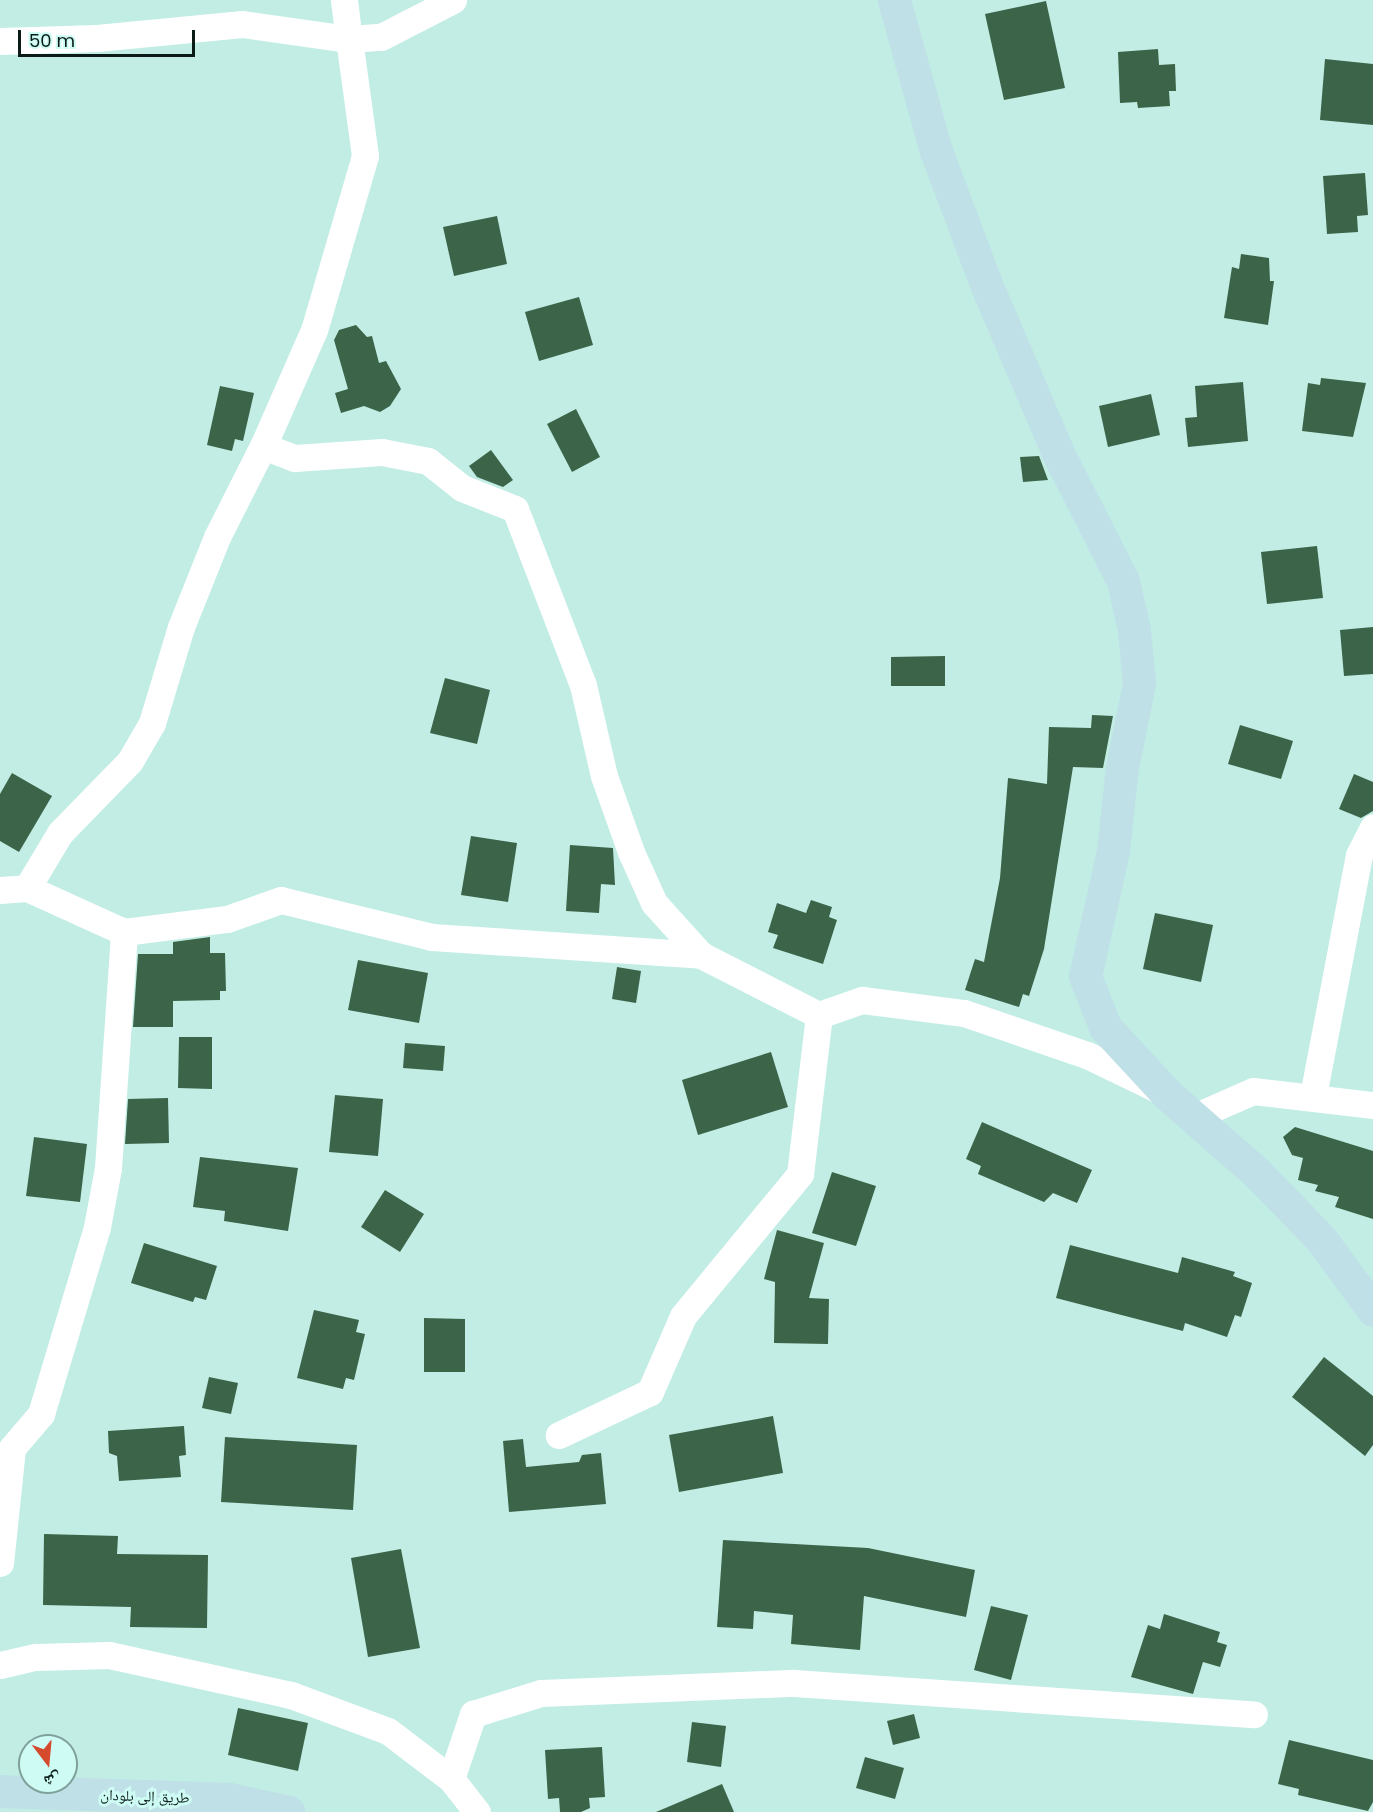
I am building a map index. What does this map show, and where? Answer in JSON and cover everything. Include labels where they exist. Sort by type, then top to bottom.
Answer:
[{"type":"street","points":[[27,888],[60,832],[130,761],[152,723],[205,567],[263,446],[314,330],[365,156],[344,0]]},
{"type":"street","points":[[0,41],[97,38],[242,24],[349,39],[381,37],[453,0]]},
{"type":"street","points":[[894,0],[936,151],[986,284],[1058,453],[1123,581],[1139,683],[1122,767],[1113,851],[1085,976],[1105,1027],[1168,1095],[1196,1116],[1373,1291]]},
{"type":"street","points":[[263,446],[295,458],[381,452],[428,461],[462,488],[515,509],[583,686],[604,776],[631,852],[654,903],[701,955],[819,1016],[862,1000],[964,1013],[1087,1055],[1168,1095]]},
{"type":"street","points":[[1313,1096],[1359,855],[1373,827]]},
{"type":"street","points":[[0,890],[27,888],[124,932],[227,919],[281,900],[432,936],[701,955]]},
{"type":"street","points":[[0,1563],[12,1448],[42,1413],[99,1217],[108,1168],[124,932]]},
{"type":"street","points":[[559,1435],[650,1392],[683,1316],[800,1174],[819,1016]]},
{"type":"street","points":[[1196,1116],[1253,1091],[1313,1096],[1373,1105]]},
{"type":"street","points":[[1322,1239],[1373,1310]]},
{"type":"street","points":[[0,1665],[36,1657],[109,1655],[291,1695],[388,1731],[451,1779],[477,1812]]},
{"type":"street","points":[[451,1779],[473,1714],[541,1693],[794,1683],[1254,1714]]},
{"type":"street","name":"طريق إلى بلودان","points":[[0,1791],[229,1799],[289,1812]]},
{"type":"building","points":[[1046,1],[1065,88],[1004,100],[985,14]]},
{"type":"building","points":[[1158,49],[1159,65],[1175,64],[1176,91],[1169,91],[1170,106],[1138,108],[1137,102],[1120,103],[1118,52]]},
{"type":"building","points":[[1325,59],[1373,64],[1373,125],[1320,120]]},
{"type":"building","points":[[1365,173],[1368,215],[1357,216],[1358,232],[1327,234],[1323,176]]},
{"type":"building","points":[[497,216],[507,264],[454,276],[443,227]]},
{"type":"building","points":[[1241,254],[1269,258],[1270,281],[1274,281],[1268,325],[1224,318],[1232,267],[1239,269]]},
{"type":"building","points":[[579,297],[593,345],[539,361],[525,312]]},
{"type":"building","points":[[356,325],[367,337],[372,336],[379,363],[386,361],[401,389],[390,406],[380,412],[364,406],[341,413],[335,393],[348,389],[334,340],[339,330]]},
{"type":"building","points":[[1321,378],[1366,383],[1353,437],[1302,431],[1308,383],[1320,385]]},
{"type":"building","points":[[1243,382],[1248,441],[1188,447],[1185,418],[1197,417],[1195,386]]},
{"type":"building","points":[[220,386],[254,393],[243,441],[235,439],[232,451],[207,445]]},
{"type":"building","points":[[1151,394],[1160,435],[1108,447],[1099,406]]},
{"type":"building","points":[[576,409],[600,457],[572,472],[547,424]]},
{"type":"building","points":[[491,450],[513,480],[503,487],[477,477],[469,466]]},
{"type":"building","points":[[1039,456],[1048,480],[1023,482],[1020,457]]},
{"type":"building","points":[[1317,546],[1323,598],[1267,604],[1261,552]]},
{"type":"building","points":[[1373,627],[1373,674],[1344,676],[1340,630]]},
{"type":"building","points":[[945,656],[945,686],[891,686],[891,657]]},
{"type":"building","points":[[445,678],[490,690],[477,744],[430,733]]},
{"type":"building","points":[[1092,715],[1113,716],[1103,768],[1073,767],[1044,949],[1029,996],[1023,994],[1019,1007],[965,990],[975,959],[984,962],[1000,878],[1008,778],[1047,784],[1049,727],[1091,728]]},
{"type":"building","points":[[1240,725],[1293,741],[1281,779],[1228,764]]},
{"type":"building","points":[[12,773],[52,796],[19,852],[0,841],[0,794]]},
{"type":"building","points":[[1354,774],[1373,782],[1373,811],[1361,818],[1339,809]]},
{"type":"building","points":[[471,836],[517,843],[508,902],[461,895]]},
{"type":"building","points":[[570,845],[613,848],[615,885],[601,884],[599,913],[566,911]]},
{"type":"building","points":[[811,900],[832,907],[829,917],[837,920],[823,964],[773,948],[778,935],[768,932],[777,903],[806,913]]},
{"type":"building","points":[[1155,913],[1213,925],[1201,982],[1143,969]]},
{"type":"building","points":[[210,937],[210,953],[225,953],[226,991],[220,991],[220,1000],[173,1001],[173,1027],[133,1027],[138,954],[173,954],[173,942]]},
{"type":"building","points":[[358,960],[428,973],[419,1023],[348,1010]]},
{"type":"building","points":[[617,967],[641,971],[636,1003],[612,999]]},
{"type":"building","points":[[179,1037],[212,1037],[212,1089],[178,1088]]},
{"type":"building","points":[[405,1043],[445,1046],[443,1071],[403,1068]]},
{"type":"building","points":[[771,1052],[788,1107],[698,1135],[682,1080]]},
{"type":"building","points":[[335,1095],[383,1099],[378,1156],[329,1152]]},
{"type":"building","points":[[168,1098],[169,1143],[125,1144],[128,1099]]},
{"type":"building","points":[[982,1122],[1092,1170],[1077,1203],[1053,1193],[1044,1202],[978,1174],[981,1166],[966,1159]]},
{"type":"building","points":[[1295,1127],[1373,1151],[1373,1219],[1335,1207],[1339,1197],[1315,1191],[1318,1185],[1298,1180],[1303,1158],[1292,1155],[1283,1137]]},
{"type":"building","points":[[34,1137],[87,1144],[80,1202],[26,1196]]},
{"type":"building","points":[[200,1157],[298,1168],[288,1231],[224,1221],[225,1211],[193,1207]]},
{"type":"building","points":[[832,1172],[876,1186],[856,1246],[812,1233]]},
{"type":"building","points":[[385,1190],[424,1214],[400,1252],[361,1227]]},
{"type":"building","points":[[777,1230],[824,1243],[809,1298],[829,1299],[828,1344],[774,1343],[775,1282],[764,1279]]},
{"type":"building","points":[[144,1243],[217,1266],[206,1300],[195,1297],[193,1302],[131,1283]]},
{"type":"building","points":[[1070,1245],[1178,1273],[1182,1257],[1235,1272],[1233,1276],[1252,1283],[1241,1317],[1235,1315],[1227,1337],[1185,1323],[1183,1331],[1056,1298]]},
{"type":"building","points":[[314,1310],[359,1320],[356,1332],[365,1334],[354,1380],[346,1378],[343,1389],[297,1378]]},
{"type":"building","points":[[424,1318],[465,1319],[465,1372],[424,1372]]},
{"type":"building","points":[[1324,1357],[1373,1396],[1373,1445],[1365,1456],[1292,1397]]},
{"type":"building","points":[[209,1377],[238,1383],[231,1414],[202,1408]]},
{"type":"building","points":[[773,1416],[783,1473],[679,1492],[669,1435]]},
{"type":"building","points":[[184,1426],[186,1455],[179,1456],[181,1477],[119,1481],[117,1456],[109,1453],[108,1431]]},
{"type":"building","points":[[225,1437],[357,1445],[353,1510],[221,1502]]},
{"type":"building","points":[[523,1439],[526,1467],[579,1462],[582,1455],[601,1453],[606,1504],[509,1512],[503,1441]]},
{"type":"building","points":[[44,1534],[118,1536],[117,1554],[208,1555],[207,1628],[130,1627],[131,1607],[43,1605]]},
{"type":"building","points":[[723,1540],[868,1548],[975,1570],[966,1617],[864,1596],[860,1650],[791,1644],[793,1615],[754,1611],[753,1629],[717,1627]]},
{"type":"building","points":[[401,1549],[420,1648],[368,1657],[351,1558]]},
{"type":"building","points":[[991,1606],[1028,1615],[1011,1680],[974,1670]]},
{"type":"building","points":[[1164,1614],[1220,1632],[1217,1642],[1227,1645],[1220,1667],[1203,1662],[1193,1694],[1131,1677],[1148,1625],[1160,1629]]},
{"type":"building","points":[[238,1708],[308,1723],[298,1771],[228,1755]]},
{"type":"building","points":[[914,1714],[920,1738],[893,1745],[887,1721]]},
{"type":"building","points":[[692,1722],[726,1726],[721,1767],[687,1762]]},
{"type":"building","points":[[1289,1740],[1373,1760],[1373,1802],[1368,1811],[1298,1795],[1299,1789],[1278,1784]]},
{"type":"building","points":[[602,1747],[605,1797],[589,1798],[590,1808],[581,1812],[560,1812],[559,1798],[548,1799],[545,1750]]},
{"type":"building","points":[[865,1757],[904,1768],[895,1799],[856,1788]]},
{"type":"building","points":[[722,1784],[734,1812],[656,1812]]}]
